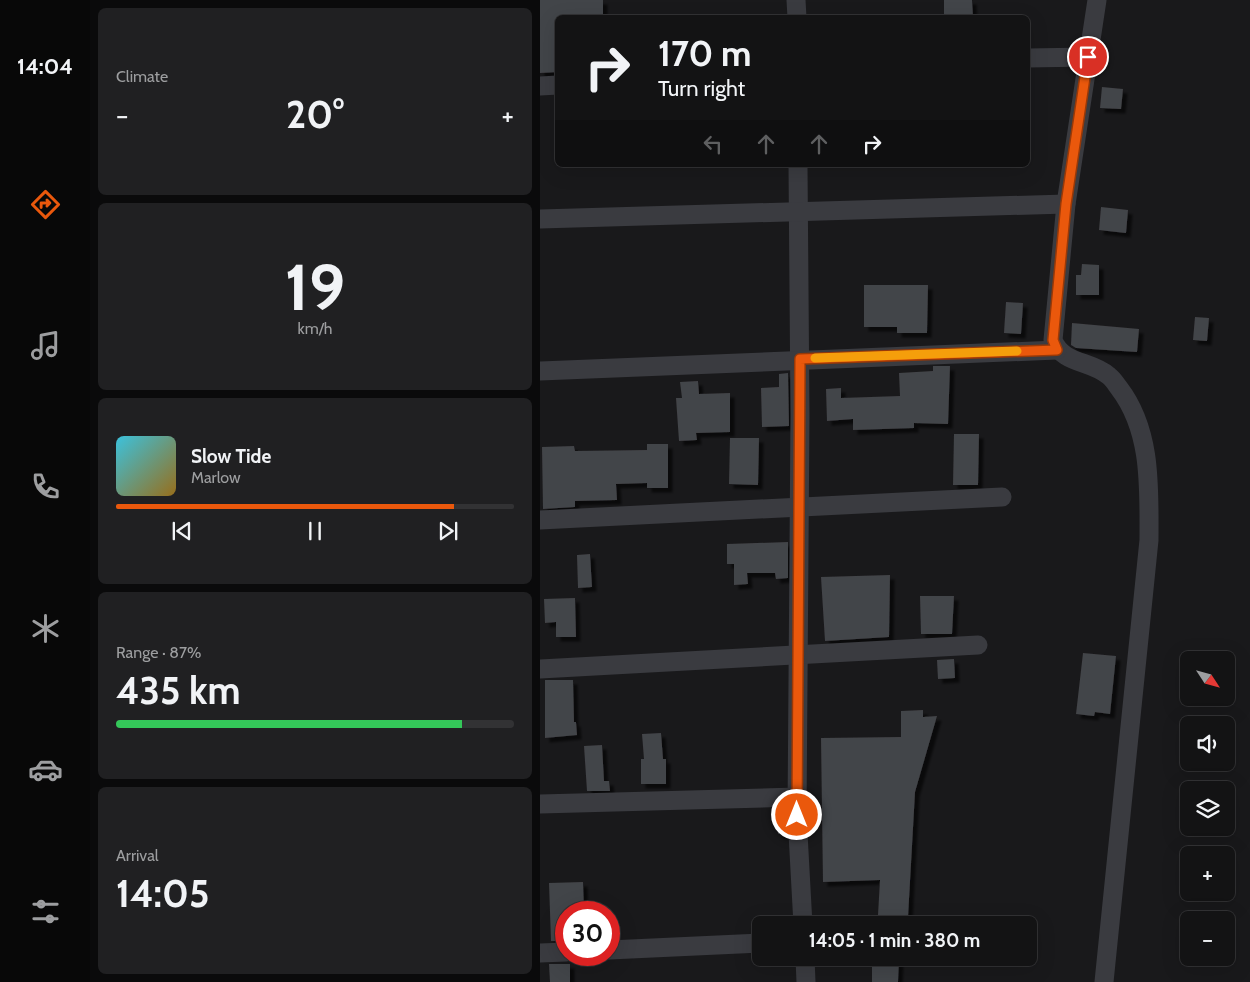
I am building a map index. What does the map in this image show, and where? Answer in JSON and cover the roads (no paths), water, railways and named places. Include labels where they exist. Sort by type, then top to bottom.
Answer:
[{"type":"street","points":[[796,0],[797,15]]},
{"type":"street","points":[[1097,0],[1066,204],[1053,340],[1057,350],[1068,359],[1109,376],[1130,402],[1143,439],[1149,482],[1149,540],[1104,982]]},
{"type":"street","points":[[1030,58],[1088,57]]},
{"type":"street","points":[[540,86],[555,85]]},
{"type":"street","points":[[798,167],[800,359],[797,796],[803,916]]},
{"type":"street","points":[[540,219],[1066,204]]},
{"type":"street","points":[[540,371],[1057,350]]},
{"type":"street","points":[[540,520],[1002,497]]},
{"type":"street","points":[[540,669],[978,646]]},
{"type":"street","points":[[540,804],[797,796]]},
{"type":"street","points":[[620,949],[752,943]]},
{"type":"street","points":[[540,954],[555,953]]},
{"type":"street","points":[[805,966],[806,982]]}]
